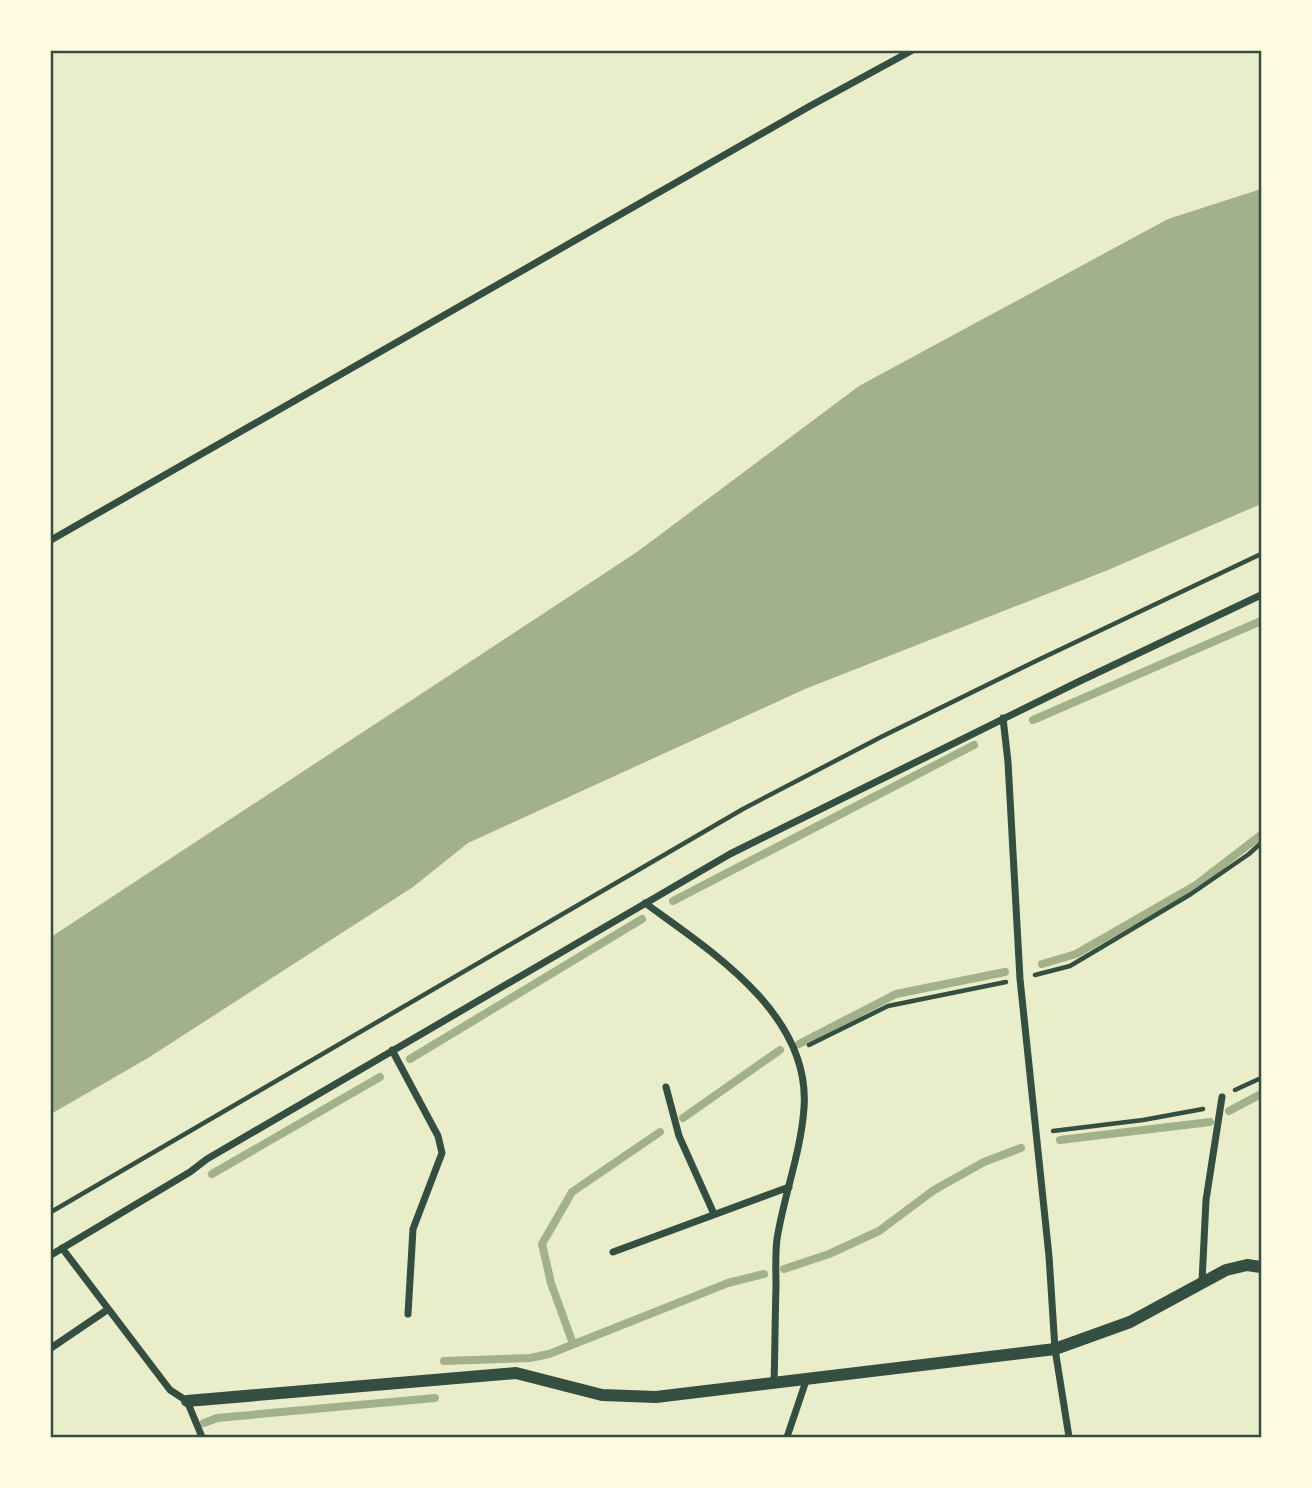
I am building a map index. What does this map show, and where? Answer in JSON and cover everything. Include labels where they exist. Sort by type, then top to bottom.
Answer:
[{"type":"street","points":[[51,540],[911,51]]},
{"type":"street","points":[[51,1255],[392,1050],[743,848],[1003,718],[1261,595]]},
{"type":"street","points":[[1003,718],[1008,762],[1020,979],[1049,1256],[1055,1349],[1069,1437]]},
{"type":"street","points":[[645,903],[710,950],[754,991],[774,1014],[796,1052],[802,1069],[805,1105],[777,1240],[774,1382]]},
{"type":"street","points":[[392,1050],[438,1136],[442,1153],[413,1229],[408,1314]]},
{"type":"street","points":[[666,1087],[679,1136],[714,1214]]},
{"type":"street","points":[[1202,1283],[1206,1200],[1222,1097]]},
{"type":"street","points":[[612,1252],[789,1187]]},
{"type":"street","points":[[62,1248],[170,1390],[187,1401],[202,1437]]},
{"type":"street","points":[[187,1401],[516,1373],[602,1395],[656,1397],[1055,1349],[1130,1322],[1226,1270],[1247,1265],[1261,1267]]},
{"type":"street","points":[[51,1348],[107,1310]]},
{"type":"street","points":[[787,1437],[807,1378]]},
{"type":"path","points":[[51,1212],[743,809],[1038,660],[1261,554]]},
{"type":"path","points":[[1035,1133],[1143,1120],[1202,1109],[1261,1078]]},
{"type":"shaded area","points":[[1261,189],[1261,504],[1108,570],[805,689],[468,843],[413,887],[148,1058],[51,1114],[51,937],[637,552],[859,386],[1168,219]]},
{"type":"waterway","points":[[1033,720],[1261,621]]},
{"type":"waterway","points":[[673,901],[974,745]]},
{"type":"waterway","points":[[1042,964],[1076,954],[1196,885],[1261,835]]},
{"type":"waterway","points":[[410,1059],[642,919]]},
{"type":"waterway","points":[[799,1044],[896,994],[1005,972]]},
{"type":"waterway","points":[[683,1118],[780,1050]]},
{"type":"waterway","points":[[212,1174],[380,1077]]},
{"type":"waterway","points":[[1229,1111],[1261,1094]]},
{"type":"waterway","points":[[1060,1140],[1210,1122]]},
{"type":"waterway","points":[[573,1344],[551,1283],[542,1244],[572,1192],[660,1132]]},
{"type":"waterway","points":[[784,1269],[829,1254],[879,1231],[934,1190],[984,1162],[1021,1148]]},
{"type":"waterway","points":[[444,1361],[530,1358],[549,1354],[728,1283],[764,1274]]},
{"type":"waterway","points":[[204,1423],[217,1418],[435,1398]]}]
